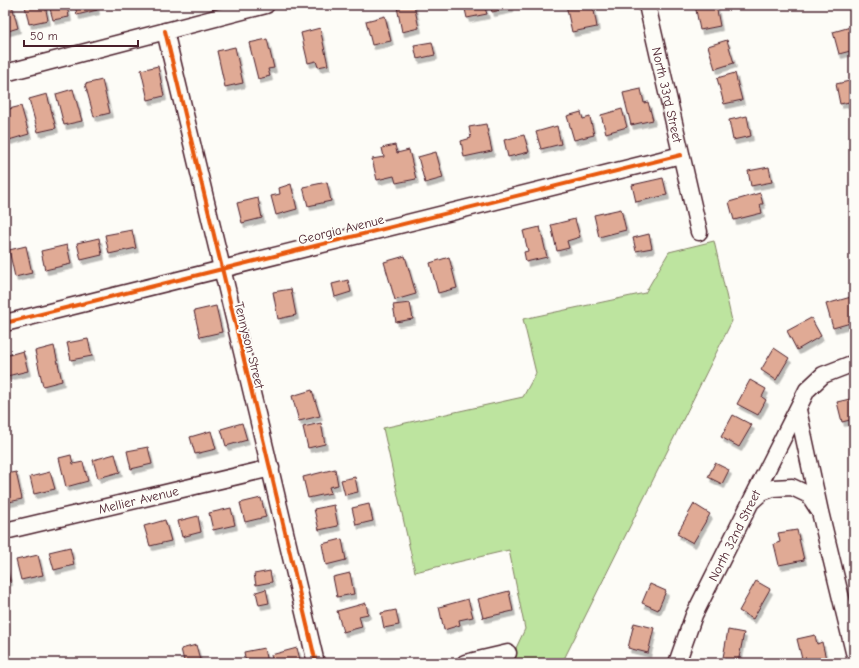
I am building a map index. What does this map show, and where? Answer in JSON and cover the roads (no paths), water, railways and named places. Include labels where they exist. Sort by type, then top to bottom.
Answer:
[{"type":"street","points":[[5,73],[266,5]]},
{"type":"street","name":"North 33rd Street","points":[[647,5],[699,232]]},
{"type":"street","name":"Tennyson Street","points":[[165,31],[221,269],[271,468],[316,663]]},
{"type":"street","name":"Georgia Avenue","points":[[5,323],[681,155]]},
{"type":"street","points":[[854,363],[823,375],[807,390],[798,410],[820,512],[854,652]]},
{"type":"street","name":"North 32nd Street","points":[[677,663],[694,615],[798,410]]},
{"type":"street","name":"Mellier Avenue","points":[[5,531],[271,468]]},
{"type":"street","points":[[750,503],[762,492],[773,488],[792,487],[809,494],[820,512]]},
{"type":"street","points":[[465,663],[508,653]]}]
